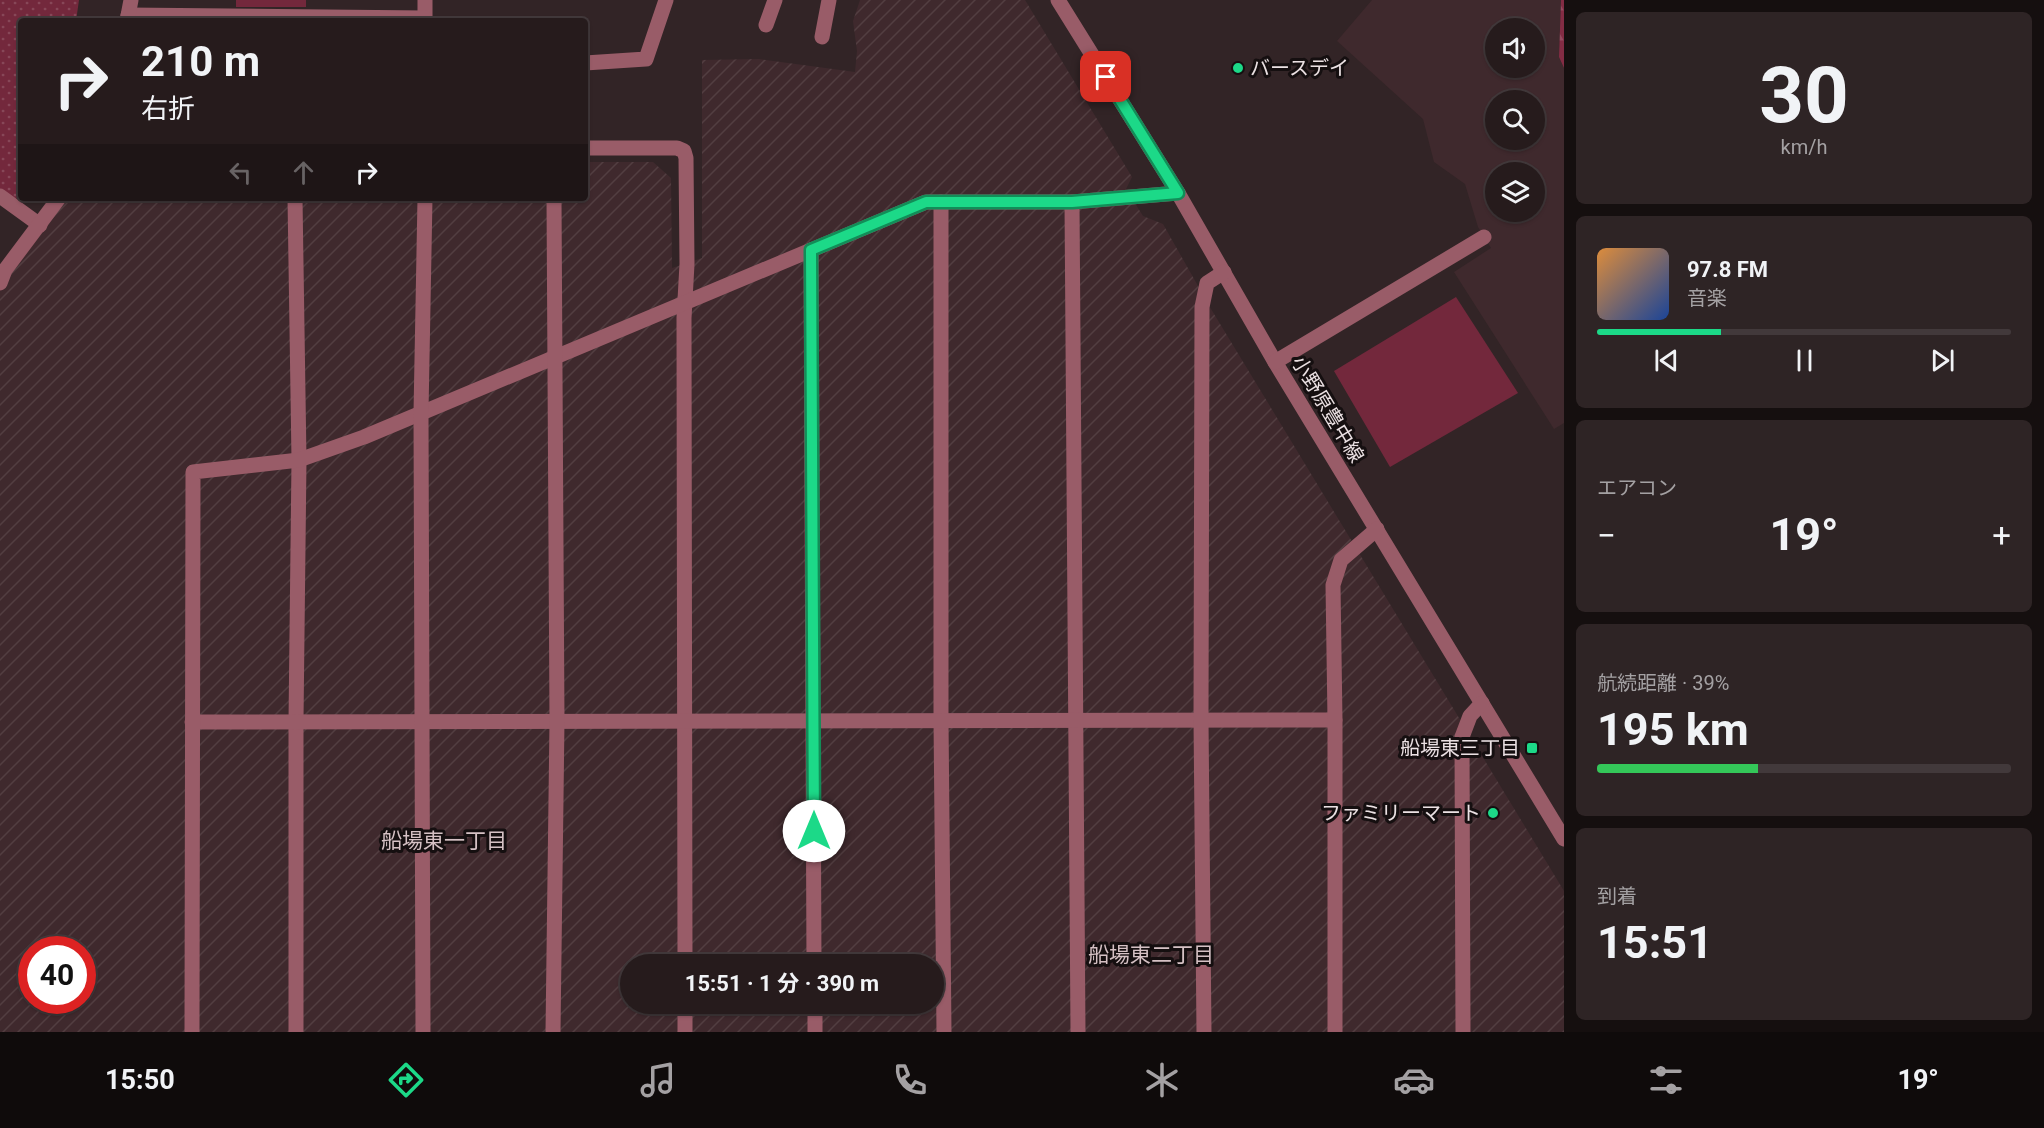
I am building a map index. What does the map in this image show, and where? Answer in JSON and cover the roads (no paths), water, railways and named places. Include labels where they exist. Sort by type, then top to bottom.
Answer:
[{"type":"street","points":[[425,0],[425,18]]},
{"type":"street","points":[[588,63],[646,59],[666,0]]},
{"type":"street","points":[[766,25],[775,0]]},
{"type":"street","points":[[822,37],[829,0]]},
{"type":"street","name":"小野原豊中線","points":[[1058,0],[1178,193],[1275,362],[1564,838]]},
{"type":"street","points":[[128,12],[351,18]]},
{"type":"street","points":[[588,148],[677,148],[684,151],[687,174],[687,264],[684,304],[685,954]]},
{"type":"street","points":[[192,1032],[193,472],[299,460],[364,437],[926,202],[1072,202],[1178,193]]},
{"type":"street","points":[[0,196],[40,225]]},
{"type":"street","points":[[0,283],[5,270],[57,201]]},
{"type":"street","points":[[295,201],[299,460],[296,1032]]},
{"type":"street","points":[[423,1032],[421,413],[426,201]]},
{"type":"street","points":[[554,201],[557,721],[554,1032]]},
{"type":"street","points":[[941,202],[944,1032]]},
{"type":"street","points":[[1072,202],[1078,1032]]},
{"type":"street","points":[[1275,362],[1485,237]]},
{"type":"street","points":[[811,250],[814,954]]},
{"type":"street","points":[[1204,1032],[1201,720],[1202,307],[1207,283],[1224,272]]},
{"type":"street","points":[[1335,1032],[1333,585],[1341,561],[1377,529]]},
{"type":"street","points":[[1462,1032],[1462,737],[1470,716],[1482,703]]},
{"type":"street","points":[[192,722],[1335,720]]},
{"type":"street","points":[[685,1014],[685,1032]]},
{"type":"street","points":[[815,1014],[815,1032]]},
{"type":"place","name":"バースデイ","points":[[1238,68]]},
{"type":"place","name":"船場東三丁目","points":[[1532,748]]},
{"type":"place","name":"ファミリーマート","points":[[1493,813]]},
{"type":"district","name":"船場東一丁目","points":[[444,841]]},
{"type":"district","name":"船場東二丁目","points":[[1151,955]]}]
